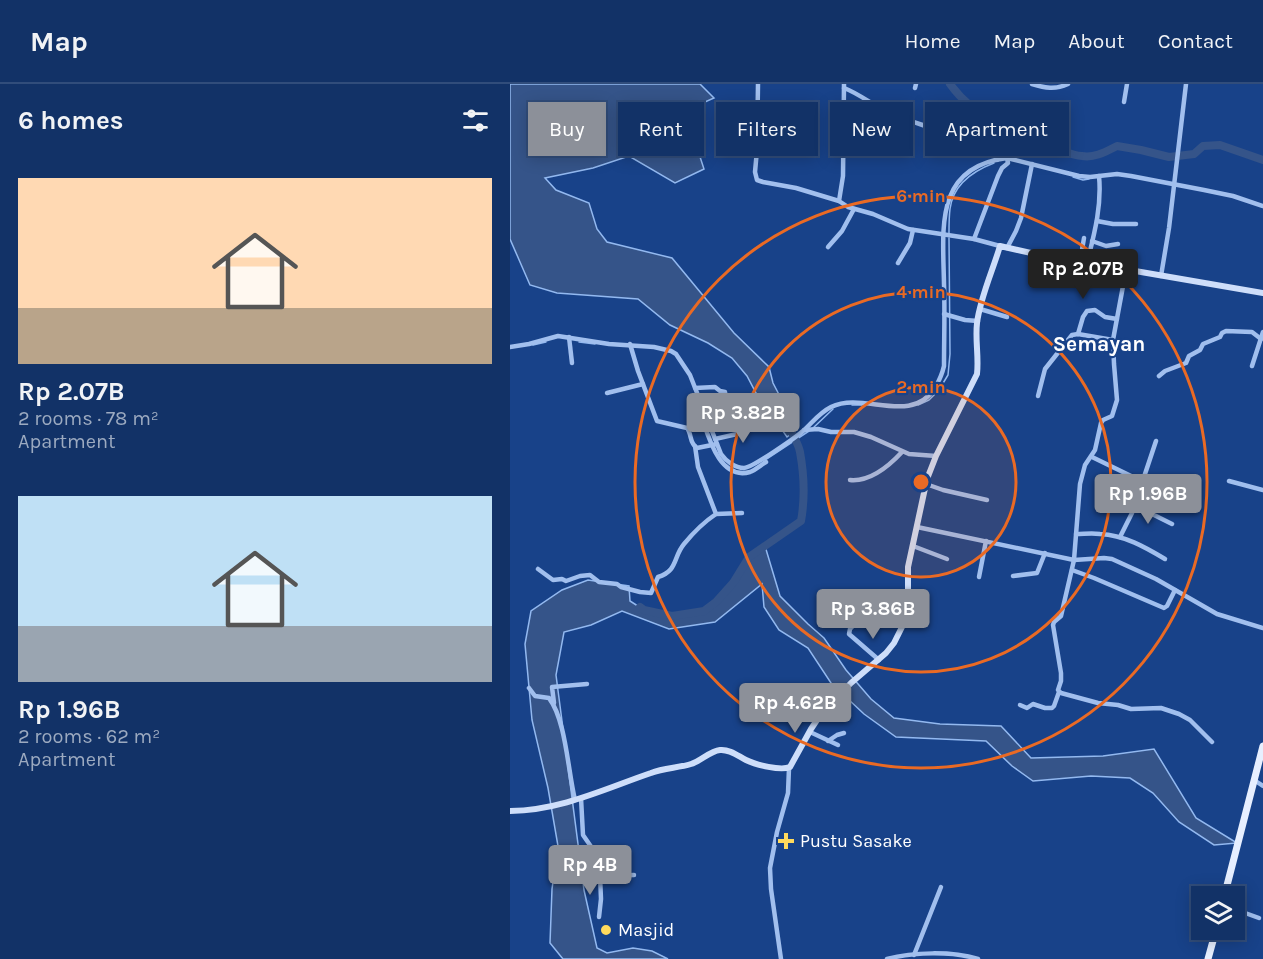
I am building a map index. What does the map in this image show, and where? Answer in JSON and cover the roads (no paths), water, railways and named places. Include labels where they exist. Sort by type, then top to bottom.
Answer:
[{"type":"main road","points":[[1227,886],[1263,746]]},
{"type":"main road","points":[[1208,959],[1213,940]]},
{"type":"street","points":[[758,84],[755,172],[757,180],[796,188],[839,201],[848,207],[913,230],[974,239],[1053,259],[1263,293]]},
{"type":"street","points":[[1032,84],[1059,88],[1068,84]]},
{"type":"street","points":[[1124,102],[1127,84]]},
{"type":"street","points":[[1161,276],[1186,84]]},
{"type":"street","points":[[839,201],[843,176],[844,86],[886,111],[912,122],[992,148],[996,152],[997,160]]},
{"type":"street","points":[[757,465],[807,430],[816,417],[834,406],[850,403],[908,406],[927,397],[940,380],[943,370],[945,210],[954,188],[971,171],[997,160],[1008,160],[1079,176],[1099,177],[1123,174],[1233,196],[1263,206]]},
{"type":"street","points":[[974,239],[998,176],[1008,160]]},
{"type":"street","points":[[781,959],[770,868],[788,793],[789,768],[821,714],[844,690],[879,660],[894,643],[906,619],[908,567],[926,484],[936,456],[976,379],[980,309],[1004,247],[1014,235],[1021,218],[1032,165]]},
{"type":"street","points":[[1083,263],[1097,222],[1100,197],[1099,177]]},
{"type":"street","points":[[828,248],[842,231],[854,209]]},
{"type":"street","points":[[1097,222],[1136,224]]},
{"type":"street","points":[[898,263],[910,243],[913,230]]},
{"type":"street","points":[[1083,263],[1084,238]]},
{"type":"street","points":[[1092,241],[1106,246],[1118,244]]},
{"type":"street","points":[[1020,705],[1027,708],[1034,704],[1052,708],[1059,692],[1061,673],[1053,625],[1061,616],[1074,560],[1080,484],[1084,467],[1092,457],[1101,422],[1112,416],[1117,402],[1113,340],[1126,270]]},
{"type":"street","points":[[980,309],[1006,318]]},
{"type":"street","points":[[1078,334],[1083,317],[1088,311],[1097,311],[1105,317],[1117,319]]},
{"type":"street","points":[[944,314],[978,321]]},
{"type":"street","points":[[1160,376],[1165,371],[1186,363],[1189,356],[1200,351],[1203,344],[1220,337],[1229,330],[1235,333],[1252,332],[1261,339]]},
{"type":"street","points":[[1252,366],[1263,332]]},
{"type":"street","points":[[1038,396],[1045,369],[1071,336],[1078,334],[1113,340]]},
{"type":"street","points":[[510,347],[532,344],[556,336],[600,343],[654,347],[674,352],[690,375],[715,444]]},
{"type":"street","points":[[569,339],[572,363]]},
{"type":"street","points":[[630,346],[657,420],[688,429],[691,442],[695,447],[698,467],[716,514]]},
{"type":"street","points":[[607,393],[643,384]]},
{"type":"street","points":[[695,388],[715,387],[725,393],[726,398],[748,403],[756,411],[753,418],[737,434],[715,444],[701,448],[695,447]]},
{"type":"street","points":[[701,415],[715,444],[728,462],[747,467],[766,462]]},
{"type":"street","points":[[807,430],[858,433],[902,452],[936,456]]},
{"type":"street","points":[[1120,537],[1134,505],[1156,441]]},
{"type":"street","points":[[850,480],[865,480],[886,467],[902,452]]},
{"type":"street","points":[[1092,457],[1164,492]]},
{"type":"street","points":[[1229,481],[1263,490]]},
{"type":"street","points":[[926,484],[987,500]]},
{"type":"street","points":[[1134,505],[1172,524]]},
{"type":"street","points":[[538,569],[553,580],[562,579],[566,582],[579,576],[590,575],[599,582],[651,593],[658,577],[666,575],[673,568],[683,545],[705,522],[716,514],[742,513]]},
{"type":"street","points":[[918,527],[1074,560],[1104,558],[1112,560],[1156,579],[1216,614],[1263,628]]},
{"type":"street","points":[[1076,534],[1120,537],[1134,542],[1165,560]]},
{"type":"street","points":[[979,577],[986,541]]},
{"type":"street","points":[[913,546],[947,559]]},
{"type":"street","points":[[1013,576],[1037,573],[1045,553]]},
{"type":"street","points":[[1072,570],[1164,608],[1175,590]]},
{"type":"street","points":[[858,621],[850,629],[849,634],[879,660]]},
{"type":"street","points":[[587,684],[552,687],[554,706],[561,724],[570,778],[584,835],[592,848],[600,876],[599,917]]},
{"type":"street","points":[[529,688],[534,696],[548,698],[554,706]]},
{"type":"street","points":[[1059,692],[1130,709],[1161,708],[1190,720],[1212,742]]},
{"type":"street","points":[[810,732],[838,745]]},
{"type":"street","points":[[828,741],[844,733]]},
{"type":"street","points":[[510,811],[531,810],[577,800],[662,769],[690,765],[720,750],[734,753],[750,761],[777,768],[789,768]]},
{"type":"street","points":[[1254,780],[1263,786]]},
{"type":"street","points":[[600,876],[634,875]]},
{"type":"street","points":[[914,955],[941,887]]},
{"type":"street","points":[[1245,913],[1259,918]]},
{"type":"street","points":[[886,959],[942,954],[978,959]]},
{"type":"water","points":[[510,84],[700,84],[714,98],[704,102],[618,102],[618,156],[629,156],[593,168],[545,178],[556,190],[589,203],[597,229],[607,242],[672,258],[734,333],[769,367],[773,383],[797,429],[787,437],[747,376],[732,358],[708,343],[670,325],[638,299],[557,293],[530,285],[510,239]]},
{"type":"water","points":[[629,156],[700,156],[704,169],[675,183]]},
{"type":"water","points":[[765,546],[780,596],[824,638],[846,670],[871,699],[894,718],[940,724],[1001,726],[1031,758],[1103,756],[1154,749],[1196,818],[1237,843],[1214,845],[1179,822],[1153,793],[1130,778],[1091,776],[1033,781],[1012,766],[986,741],[896,737],[864,714],[831,683],[808,648],[779,630],[764,607],[762,584],[715,622],[669,629],[622,611],[591,625],[564,632],[556,675],[584,890],[597,948],[607,953],[633,948],[652,951],[668,959],[563,959],[550,943],[552,889],[558,846],[548,788],[532,720],[525,644],[531,611],[562,590],[588,580],[629,586],[630,601],[644,610],[672,616],[704,611],[716,602],[733,583],[749,557]]},
{"type":"waterway","points":[[950,84],[971,107],[997,124],[1075,155],[1096,155],[1117,146],[1169,157],[1194,154],[1203,146],[1220,145],[1263,160]]},
{"type":"waterway","points":[[949,233],[950,209],[955,193],[965,180],[994,163]]},
{"type":"waterway","points":[[1073,177],[1089,179]]},
{"type":"waterway","points":[[918,405],[929,400],[939,390],[948,375],[950,354],[949,238]]},
{"type":"waterway","points":[[533,345],[546,342]]},
{"type":"waterway","points":[[579,342],[595,344]]},
{"type":"waterway","points":[[852,405],[862,405]]},
{"type":"waterway","points":[[813,428],[833,409]]},
{"type":"waterway","points":[[765,460],[809,431]]},
{"type":"waterway","points":[[640,607],[644,610],[672,616],[704,611],[716,602],[733,583],[749,557],[801,521],[802,469],[799,450],[792,433]]},
{"type":"place","name":"Pustu Sasake","points":[[786,841]]},
{"type":"place","name":"Masjid","points":[[606,930]]},
{"type":"district","name":"Semayan","points":[[1099,344]]}]
